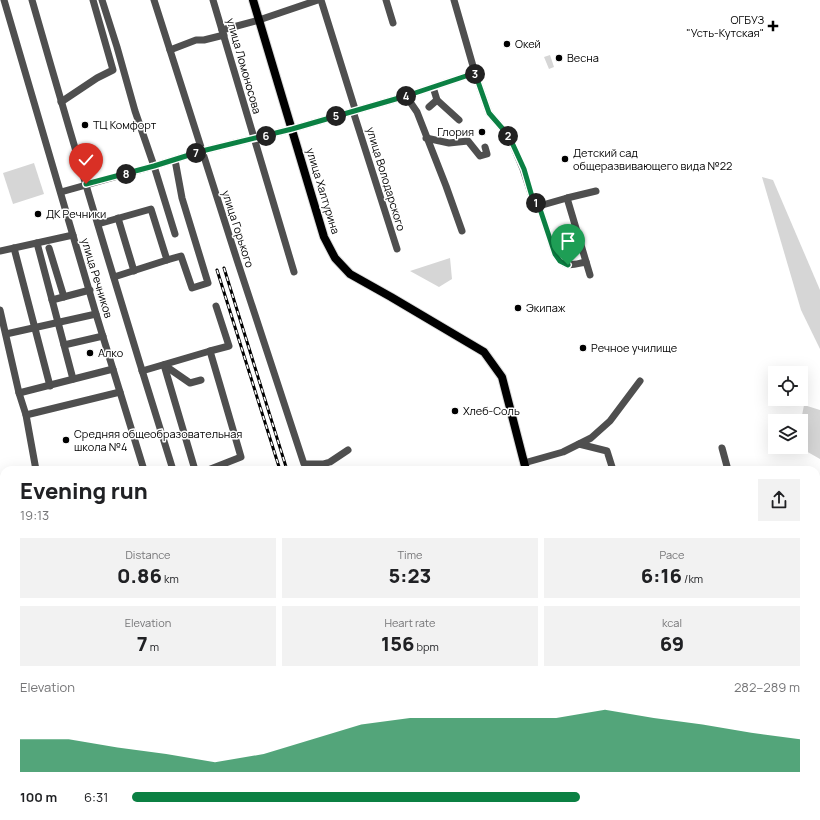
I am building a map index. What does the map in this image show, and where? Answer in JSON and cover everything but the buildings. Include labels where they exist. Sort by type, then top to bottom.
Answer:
[{"type":"main road","name":"улица Халтурина","points":[[253,0],[324,237],[335,258],[350,274],[484,352],[502,377],[525,466]]},
{"type":"street","points":[[32,0],[61,102],[172,466]]},
{"type":"street","points":[[61,102],[113,70],[93,0]]},
{"type":"street","points":[[102,0],[135,111],[175,234]]},
{"type":"street","name":"улица Горького","points":[[154,0],[304,464],[322,464],[330,462],[348,450]]},
{"type":"street","name":"улица Ломоносова","points":[[213,0],[294,272]]},
{"type":"street","points":[[170,50],[196,40],[204,40],[318,0]]},
{"type":"street","name":"улица Володарского","points":[[321,0],[355,109],[353,111],[396,249]]},
{"type":"street","points":[[386,0],[393,24]]},
{"type":"street","points":[[454,0],[475,73],[489,113],[509,136],[524,169],[533,200],[539,206],[555,254],[560,261],[568,265],[586,262]]},
{"type":"street","name":"улица Речников","points":[[3,4],[143,466]]},
{"type":"street","points":[[61,192],[202,151],[292,129],[406,96],[475,73]]},
{"type":"street","points":[[433,87],[437,100],[459,120]]},
{"type":"street","points":[[406,96],[417,112],[462,231]]},
{"type":"street","points":[[429,107],[437,100]]},
{"type":"street","points":[[426,138],[450,143],[468,141],[480,156],[487,154],[485,146]]},
{"type":"street","points":[[114,277],[181,256],[192,288],[208,283],[182,198],[175,160]]},
{"type":"street","points":[[539,206],[596,191]]},
{"type":"street","points":[[567,198],[590,275]]},
{"type":"street","points":[[98,224],[151,209],[167,260]]},
{"type":"street","points":[[118,218],[134,270]]},
{"type":"street","points":[[0,251],[73,235]]},
{"type":"street","points":[[37,243],[73,379]]},
{"type":"street","points":[[14,248],[50,386]]},
{"type":"street","points":[[50,248],[64,297]]},
{"type":"street","points":[[52,300],[90,290]]},
{"type":"street","points":[[142,371],[228,346],[216,306]]},
{"type":"street","points":[[0,310],[19,393],[26,415],[35,466]]},
{"type":"street","points":[[6,334],[96,314]]},
{"type":"street","points":[[64,345],[103,336]]},
{"type":"street","points":[[210,351],[240,457],[218,466]]},
{"type":"street","points":[[164,365],[190,383],[201,380]]},
{"type":"street","points":[[164,365],[194,466]]},
{"type":"street","points":[[19,393],[113,369]]},
{"type":"street","points":[[525,466],[563,452],[591,438],[610,421],[640,381]]},
{"type":"street","points":[[26,415],[120,392]]},
{"type":"street","points":[[579,444],[607,451],[612,466]]},
{"type":"street","points":[[722,448],[727,466]]},
{"type":"shaded area","points":[[550,55],[554,67],[549,69],[544,57]]},
{"type":"shaded area","points":[[34,163],[44,194],[13,204],[3,173]]},
{"type":"shaded area","points":[[762,177],[773,180],[820,290],[820,349],[801,310]]},
{"type":"shaded area","points":[[450,258],[452,279],[439,287],[410,271]]},
{"type":"shaded area","points":[[804,406],[820,410],[820,459],[808,452],[808,414],[802,414]]},
{"type":"railway","points":[[224,268],[286,466]]},
{"type":"railway","points":[[217,270],[279,466]]},
{"type":"place","name":"ОГБУЗ \"Усть-Кутская\"","points":[[773,26]]},
{"type":"place","name":"Окей","points":[[507,44]]},
{"type":"place","name":"Весна","points":[[559,58]]},
{"type":"place","name":"ТЦ Комфорт","points":[[85,125]]},
{"type":"place","name":"Глория","points":[[482,132]]},
{"type":"place","name":"Детский сад общеразвивающего вида №22","points":[[565,159]]},
{"type":"place","name":"ДК Речники","points":[[38,214]]},
{"type":"place","name":"Экипаж","points":[[518,308]]},
{"type":"place","name":"Речное училище","points":[[583,348]]},
{"type":"place","name":"Алко","points":[[90,353]]},
{"type":"place","name":"Хлеб-Соль","points":[[455,411]]},
{"type":"place","name":"Средняя общеобразовательная школа №4","points":[[66,440]]},
{"type":"route","points":[[86,184],[154,166],[202,151],[292,129],[406,96],[475,73],[489,113],[509,136],[524,169],[533,200],[539,206],[555,254],[560,261],[568,265]]}]
